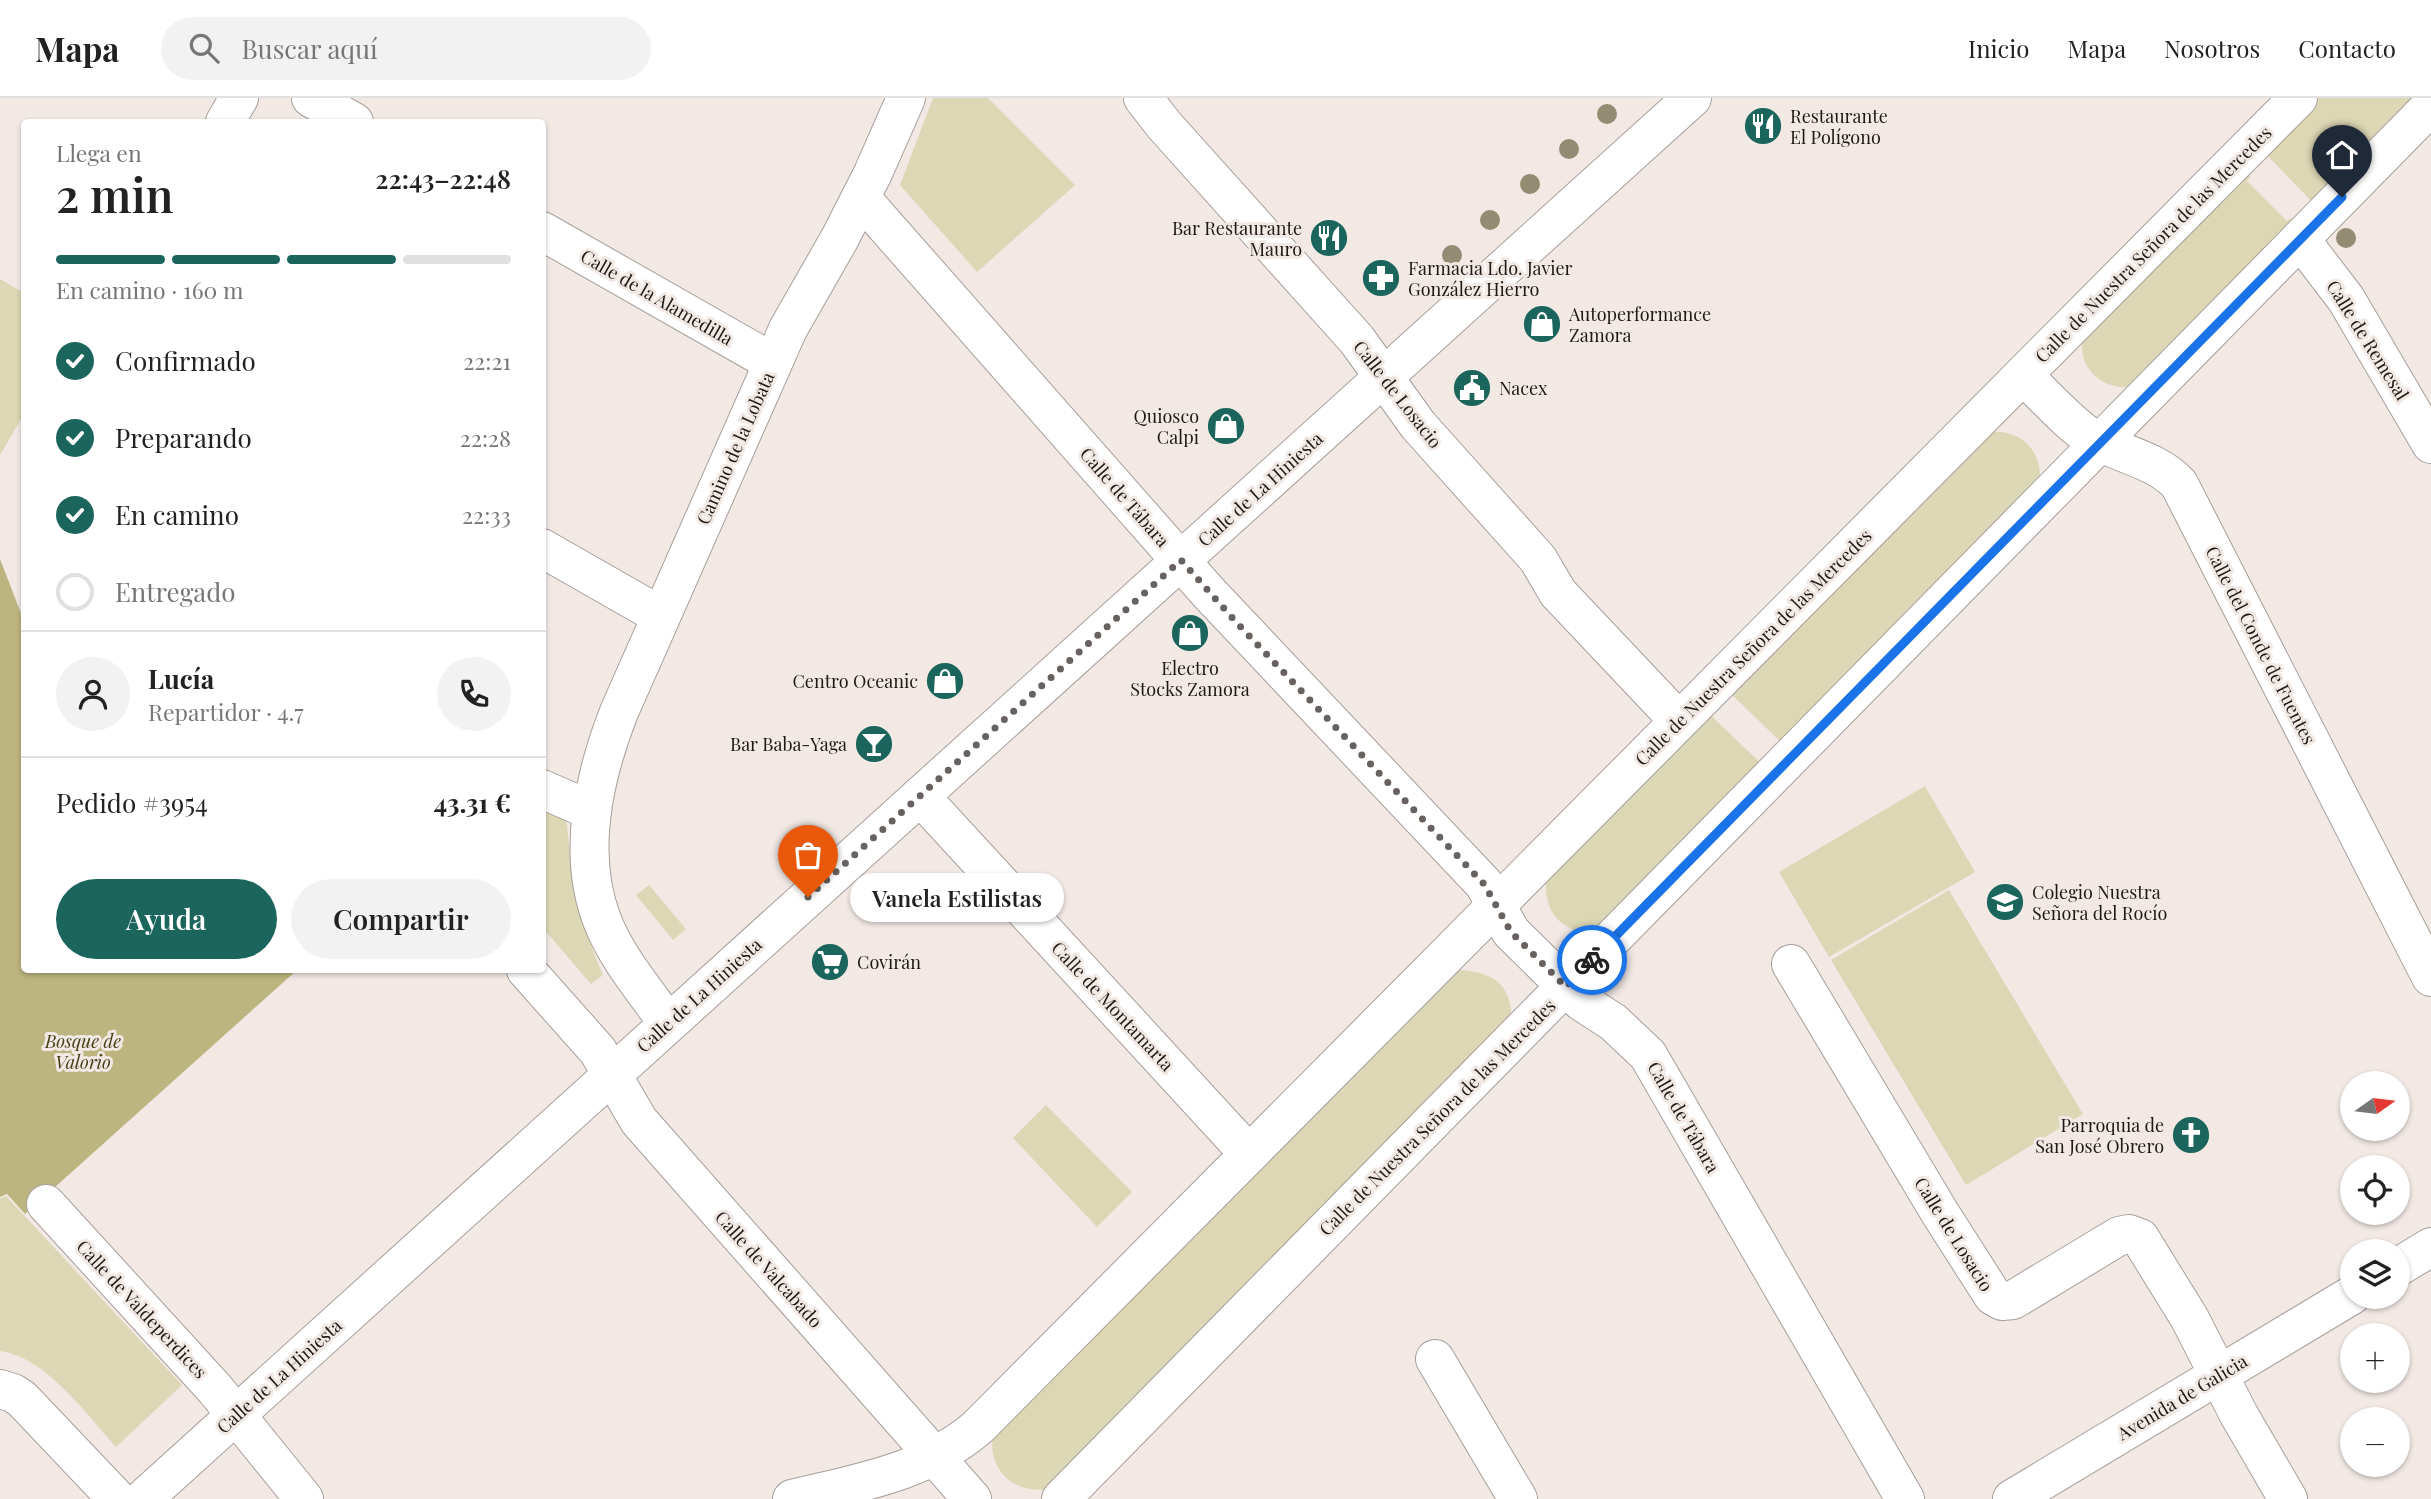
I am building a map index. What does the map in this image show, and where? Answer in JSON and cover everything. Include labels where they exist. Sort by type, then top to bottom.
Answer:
[{"type":"main road","points":[[227,119],[239,98]]},
{"type":"main road","points":[[311,98],[349,119]]},
{"type":"main road","name":"Camino de la Lobata","points":[[668,1023],[619,952],[602,919],[591,871],[592,811],[597,779],[612,731],[772,362],[796,312],[830,258],[861,198],[906,98]]},
{"type":"main road","name":"Calle de Losacio","points":[[1143,98],[1164,125],[1357,340],[1418,425],[1538,559],[1558,593],[1679,721]]},
{"type":"main road","name":"Calle de La Hiniesta","points":[[143,1499],[1692,98]]},
{"type":"main road","name":"Calle de Nuestra Señora de las Mercedes","points":[[792,1499],[883,1476],[936,1456],[953,1447],[978,1427],[2023,375],[2278,105]]},
{"type":"main road","name":"Calle de Nuestra Señora de las Mercedes","points":[[1061,1499],[2431,106]]},
{"type":"main road","name":"Calle de Tábara","points":[[861,198],[1236,622],[1484,884],[1511,932],[1587,1006],[1619,1026],[1651,1060],[1905,1499]]},
{"type":"main road","name":"Calle de la Alamedilla","points":[[546,233],[772,362]]},
{"type":"main road","name":"Calle de Remesal","points":[[2300,239],[2346,299],[2431,444]]},
{"type":"main road","name":"Calle del Conde de Fuentes","points":[[2023,375],[2087,435],[2164,471],[2179,484],[2431,977]]},
{"type":"main road","points":[[546,550],[661,616]]},
{"type":"main road","points":[[546,791],[592,811]]},
{"type":"main road","name":"Calle de Montamarta","points":[[920,796],[1249,1154]]},
{"type":"main road","name":"Calle de Losacio","points":[[1791,964],[1933,1202],[1993,1296],[2002,1301],[2016,1299],[2119,1236],[2133,1235],[2140,1238],[2144,1244],[2192,1322],[2219,1374]]},
{"type":"main road","points":[[529,973],[598,1051],[611,1074]]},
{"type":"main road","name":"Calle de Valcabado","points":[[611,1074],[639,1121],[972,1499]]},
{"type":"main road","name":"Calle de Valdeperdices","points":[[46,1204],[215,1389],[304,1499]]},
{"type":"main road","points":[[2410,1260],[2431,1247]]},
{"type":"main road","name":"Avenida de Galicia","points":[[2012,1499],[2340,1302]]},
{"type":"main road","points":[[1435,1359],[1518,1499]]},
{"type":"main road","points":[[2219,1374],[2239,1415],[2288,1499]]},
{"type":"main road","points":[[0,1389],[22,1399],[117,1499]]},
{"type":"shaded area","points":[[933,98],[988,98],[1075,185],[977,272],[900,185]]},
{"type":"shaded area","points":[[2314,98],[2424,98],[2317,207],[2262,150]]},
{"type":"shaded area","points":[[2242,169],[2250,177],[2247,181],[2287,221],[2291,218],[2298,226],[2134,387],[2114,386],[2097,377],[2085,362],[2082,342]]},
{"type":"shaded area","points":[[0,279],[21,291],[21,419],[0,455]]},
{"type":"shaded area","points":[[1991,432],[2011,434],[2027,444],[2037,459],[2040,479],[1787,748],[1726,689]]},
{"type":"shaded area","points":[[1705,710],[1767,769],[1591,933],[1580,932],[1563,924],[1551,911],[1546,882]]},
{"type":"shaded area","points":[[1925,786],[1975,872],[1829,957],[1779,872]]},
{"type":"shaded area","points":[[546,810],[563,817],[567,824],[579,901],[589,939],[603,975],[591,984],[546,932]]},
{"type":"shaded area","points":[[649,885],[686,929],[673,940],[636,895]]},
{"type":"shaded area","points":[[1949,890],[2083,1114],[1966,1185],[1831,960]]},
{"type":"shaded area","points":[[1456,970],[1479,973],[1497,981],[1508,996],[1511,1019],[1047,1489],[1024,1488],[1005,1477],[994,1459],[993,1435]]},
{"type":"shaded area","points":[[1046,1105],[1132,1192],[1097,1227],[1013,1138]]},
{"type":"shaded area","points":[[6,1196],[182,1385],[116,1447],[49,1375],[17,1355],[0,1351],[0,1199]]},
{"type":"green space","name":"Bosque de Valorio","points":[[0,559],[21,613],[21,973],[294,973],[25,1214],[7,1194],[0,1197]]},
{"type":"way so far","points":[[808,897],[1181,560],[1236,622],[1484,884],[1511,932],[1566,987],[1592,960]]},
{"type":"place","name":"Restaurante El Polígono","points":[[1763,126]]},
{"type":"place","name":"Bar Restaurante Mauro","points":[[1329,238]]},
{"type":"place","name":"Farmacia Ldo. Javier González Hierro","points":[[1381,278]]},
{"type":"place","name":"Autoperformance Zamora","points":[[1542,324]]},
{"type":"place","name":"Nacex","points":[[1472,388]]},
{"type":"place","name":"Quiosco Calpi","points":[[1226,426]]},
{"type":"place","name":"Electro Stocks Zamora","points":[[1190,633]]},
{"type":"place","name":"Centro Oceanic","points":[[945,681]]},
{"type":"place","name":"Bar Baba-Yaga","points":[[874,744]]},
{"type":"place","name":"Vanela Estilistas","points":[[808,897]]},
{"type":"place","name":"Colegio Nuestra Señora del Rocío","points":[[2005,902]]},
{"type":"place","name":"Covirán","points":[[830,962]]},
{"type":"place","name":"Parroquia de San José Obrero","points":[[2191,1135]]},
{"type":"route","points":[[1592,960],[2342,197]]}]
